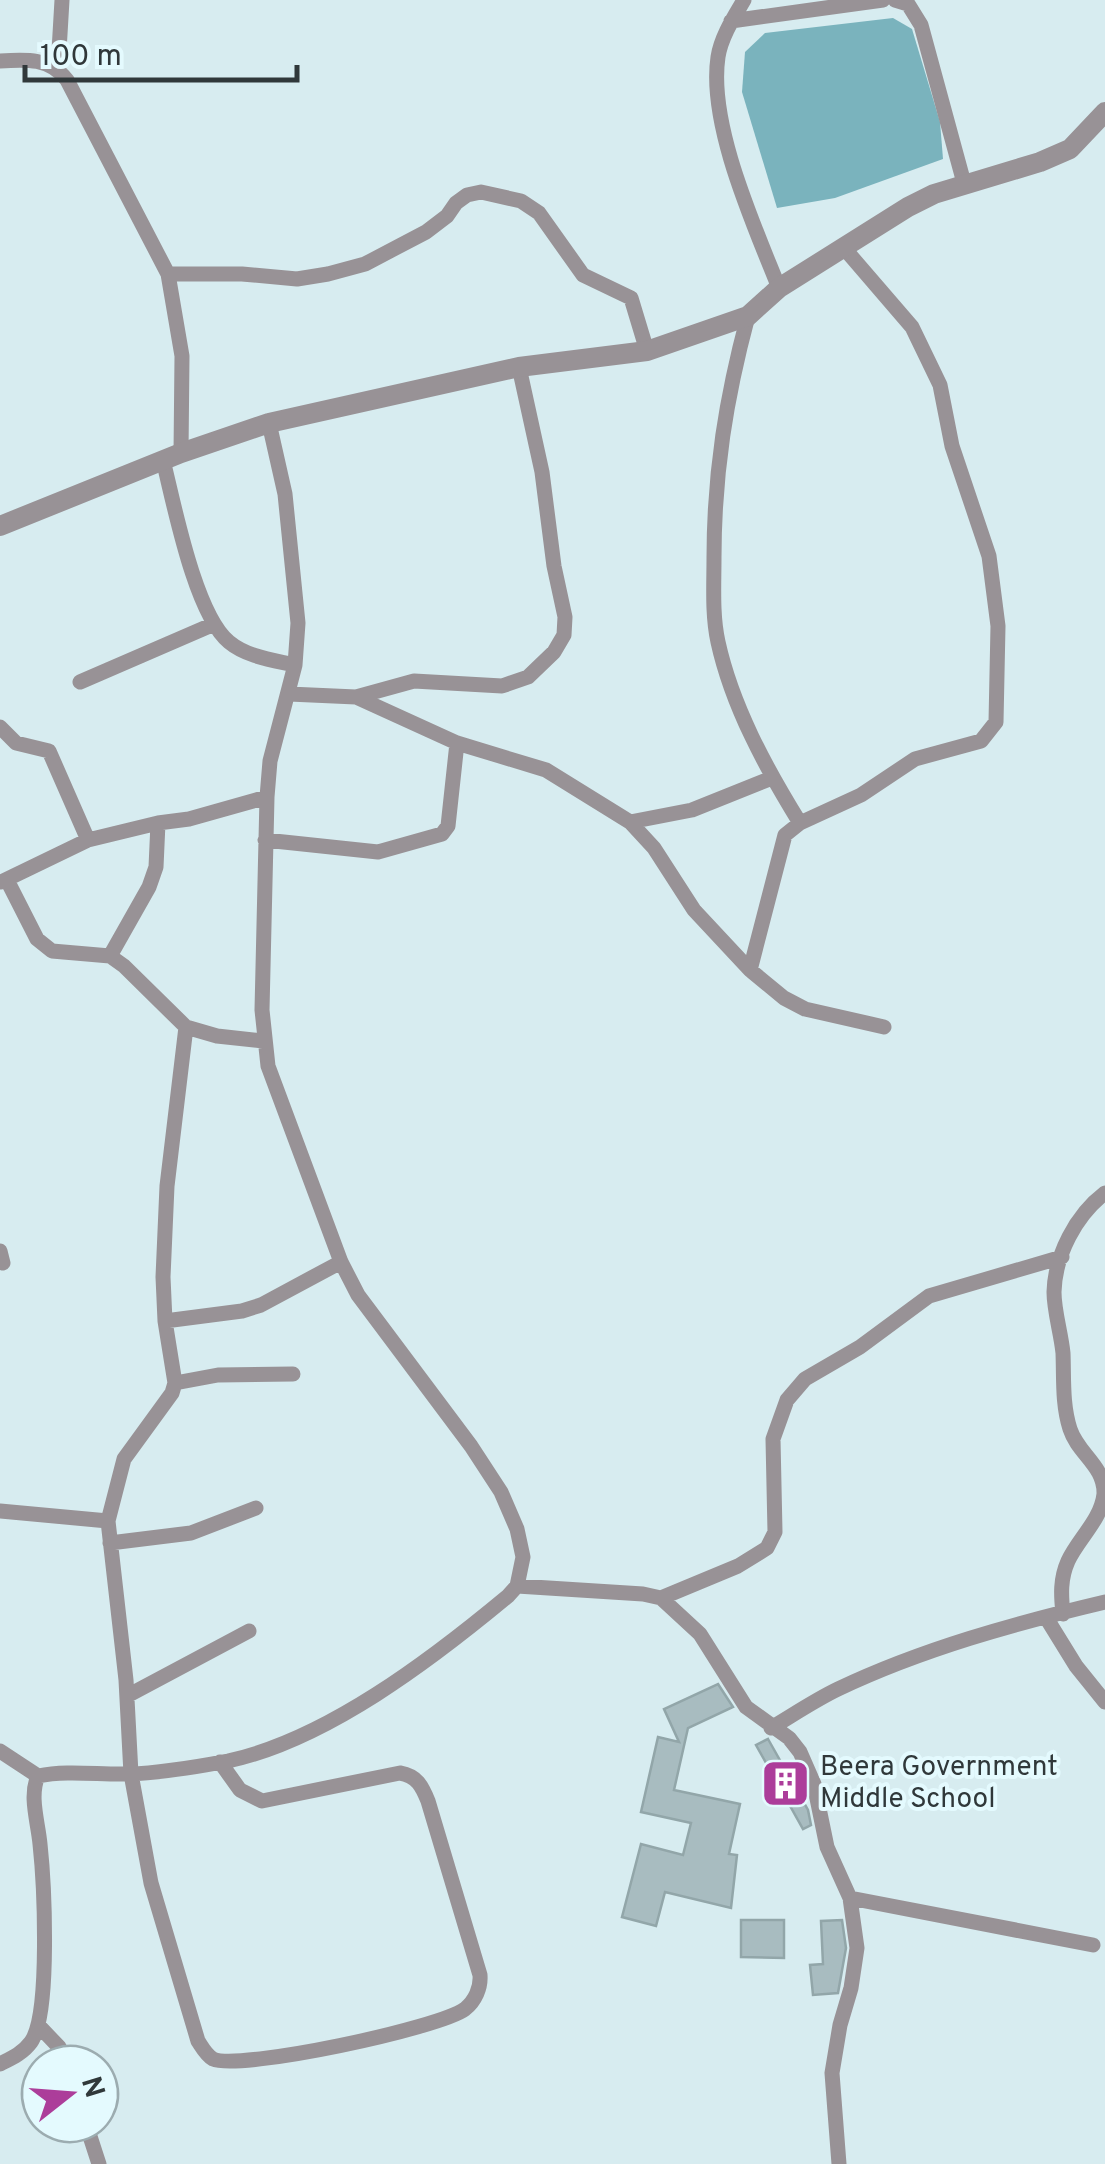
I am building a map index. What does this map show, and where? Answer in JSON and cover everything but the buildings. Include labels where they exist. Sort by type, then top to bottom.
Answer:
[{"type":"street","points":[[58,68],[62,0]]},
{"type":"street","points":[[744,0],[718,55],[718,83],[728,148],[739,186],[779,288]]},
{"type":"street","points":[[731,21],[883,0]]},
{"type":"street","points":[[896,0],[908,4],[920,24],[964,183]]},
{"type":"street","points":[[0,60],[46,62],[58,68],[137,209],[168,274],[182,356],[172,456],[192,569],[214,624],[225,640],[238,649],[294,665]]},
{"type":"street","points":[[0,526],[172,456],[269,423],[519,367],[647,351],[748,316],[779,288],[908,207],[964,183],[997,176],[1070,149],[1105,112]]},
{"type":"street","points":[[168,274],[242,274],[297,280],[328,274],[364,264],[426,232],[447,216],[456,203],[481,192],[521,201],[539,213],[582,275],[631,298],[647,351]]},
{"type":"street","points":[[750,970],[785,835],[800,823],[861,795],[915,759],[980,741],[996,722],[998,626],[991,571],[952,446],[940,385],[912,327],[844,248]]},
{"type":"street","points":[[748,316],[722,425],[714,506],[717,640],[735,696],[772,778],[800,823]]},
{"type":"street","points":[[289,694],[356,697],[414,681],[502,686],[528,677],[554,652],[564,636],[566,616],[554,566],[542,472],[519,367]]},
{"type":"street","points":[[0,1751],[38,1776],[131,1774],[220,1762],[260,1752],[352,1710],[484,1617],[517,1586],[524,1557],[501,1492],[358,1295],[340,1262],[268,1066],[263,1041],[267,797],[270,761],[294,665],[296,586],[285,494],[269,423]]},
{"type":"street","points":[[80,682],[214,624]]},
{"type":"street","points":[[356,697],[457,743],[546,770],[630,822],[654,848],[694,910],[750,970],[784,998],[805,1009],[884,1027]]},
{"type":"street","points":[[0,727],[16,743],[49,751],[88,840]]},
{"type":"street","points":[[265,840],[378,852],[442,834],[448,826],[457,743]]},
{"type":"street","points":[[630,822],[692,810],[772,778]]},
{"type":"street","points":[[263,1041],[217,1036],[186,1027],[110,956],[52,951],[37,939],[4,882],[88,840],[189,819],[267,797]]},
{"type":"street","points":[[110,956],[150,887],[156,867],[158,823]]},
{"type":"street","points":[[186,1027],[167,1186],[163,1277],[175,1383],[172,1393],[124,1458],[108,1521],[127,1696],[131,1774],[151,1884],[198,2041],[214,2059],[252,2060],[366,2040],[440,2022],[468,2007],[476,1996],[480,1975],[428,1801],[412,1776],[400,1773],[262,1801],[240,1790],[220,1762]]},
{"type":"street","points":[[1105,1192],[1070,1234],[1054,1293],[1071,1432],[1099,1469],[1104,1487],[1099,1510],[1069,1558],[1055,1616],[1076,1666],[1105,1702]]},
{"type":"street","points":[[517,1586],[661,1598],[738,1566],[768,1548],[775,1532],[773,1439],[786,1400],[805,1379],[860,1346],[929,1296],[1062,1257]]},
{"type":"street","points":[[165,1321],[261,1305],[340,1262]]},
{"type":"street","points":[[175,1383],[218,1375],[292,1374]]},
{"type":"street","points":[[110,1543],[191,1533],[256,1508]]},
{"type":"street","points":[[0,1511],[108,1521]]},
{"type":"street","points":[[661,1598],[700,1634],[746,1708],[789,1738],[800,1752],[814,1784],[827,1847],[850,1898],[856,1948],[832,2073],[839,2164]]},
{"type":"street","points":[[770,1728],[837,1690],[896,1666],[963,1641],[1105,1602]]},
{"type":"street","points":[[127,1696],[250,1631]]},
{"type":"street","points":[[0,2064],[33,2040],[38,2025],[44,1952],[41,1848],[34,1786],[38,1776]]},
{"type":"street","points":[[850,1898],[1093,1946]]},
{"type":"street","points":[[38,2025],[56,2044]]},
{"type":"water","points":[[893,18],[912,29],[940,122],[943,159],[835,198],[777,208],[742,92],[745,52],[765,33]]},
{"type":"place","name":"Beera Government Middle School","points":[[785,1784]]}]
